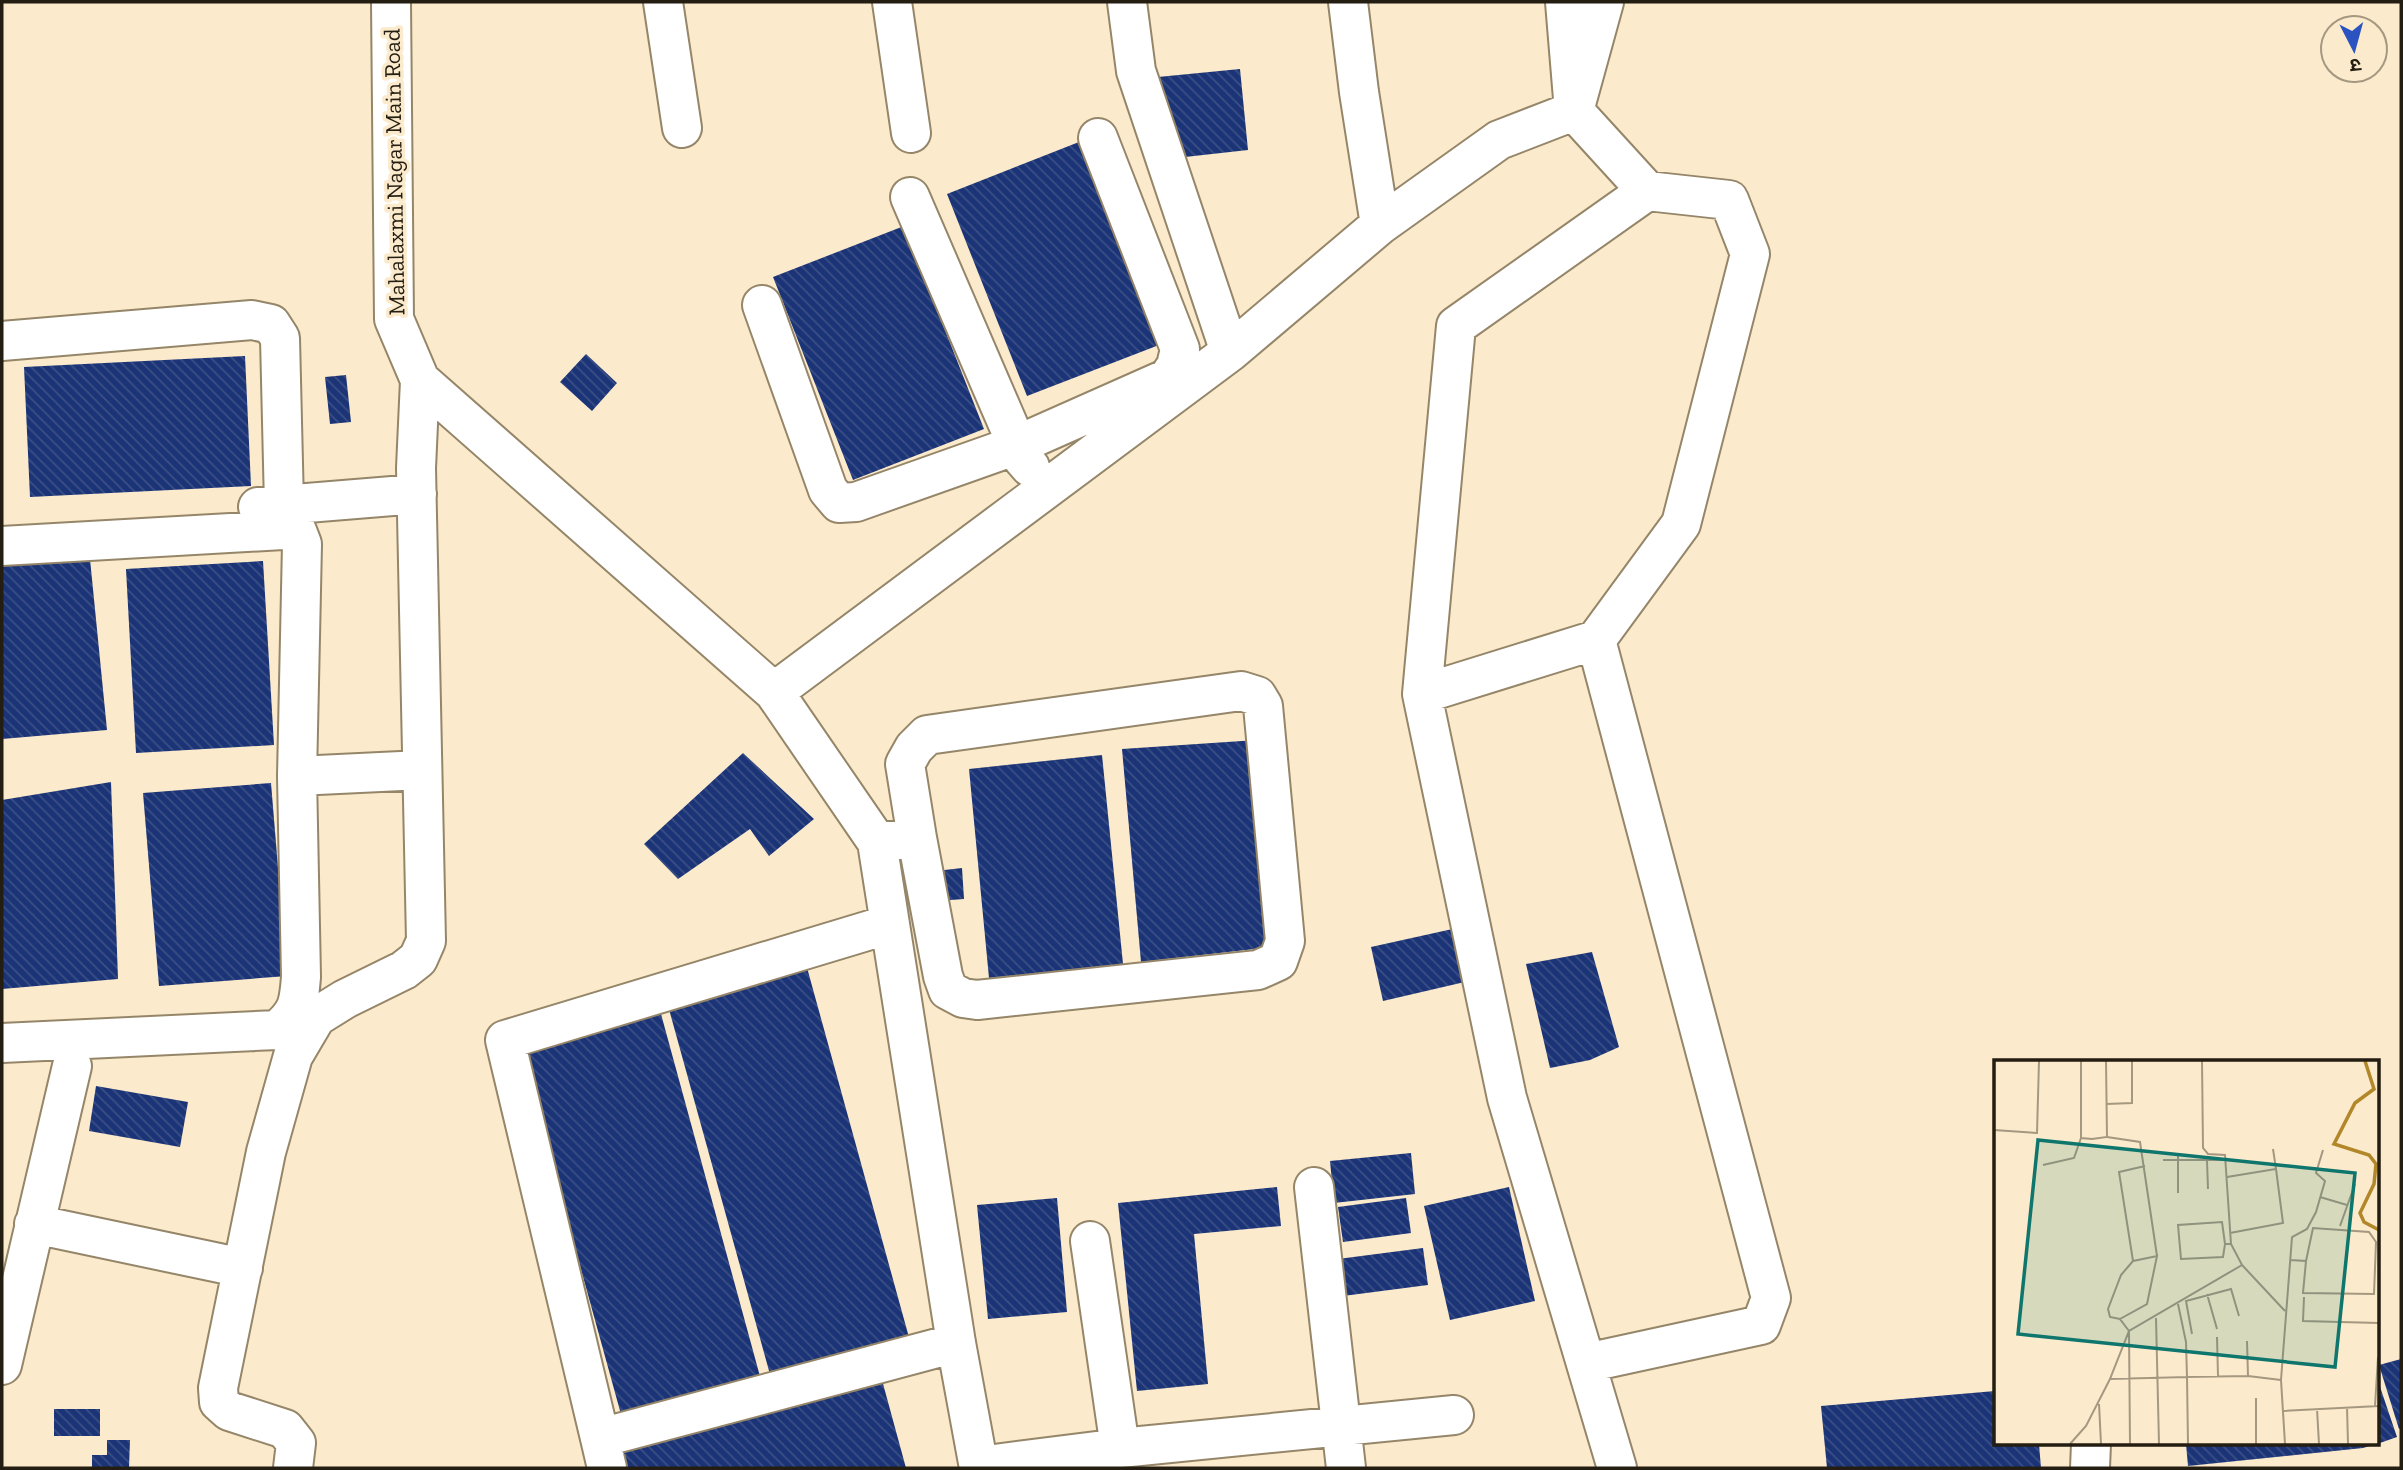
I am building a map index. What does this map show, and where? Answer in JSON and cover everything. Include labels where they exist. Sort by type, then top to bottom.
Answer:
[{"type":"street","name":"Mahalaxmi Nagar Main Road","points":[[391,2],[394,318],[420,380]]},
{"type":"street","points":[[663,2],[682,128]]},
{"type":"street","points":[[892,2],[911,133]]},
{"type":"street","points":[[1127,2],[1136,71],[1230,352]]},
{"type":"street","points":[[1348,2],[1380,225]]},
{"type":"street","points":[[1422,694],[1596,640],[1681,524],[1750,254],[1729,200],[1647,191],[1574,111],[1565,2]]},
{"type":"street","points":[[1574,111],[1604,2]]},
{"type":"street","points":[[774,692],[1230,352],[1380,225],[1499,140],[1574,111]]},
{"type":"street","points":[[762,305],[828,490],[839,503],[856,502],[1017,445],[1168,378],[1176,366],[1180,349],[1098,138]]},
{"type":"street","points":[[1617,1468],[1507,1098],[1422,694],[1456,326],[1647,191]]},
{"type":"street","points":[[911,197],[1023,460],[1048,488]]},
{"type":"street","points":[[2,341],[253,320],[271,324],[280,338],[284,505]]},
{"type":"street","points":[[293,1468],[296,1443],[285,1429],[229,1411],[219,1402],[218,1388],[265,1152],[293,1056],[316,1017],[345,999],[404,970],[418,959],[426,941],[417,494],[420,380]]},
{"type":"street","points":[[420,380],[774,692],[877,842],[956,1343],[979,1467],[1120,1448],[1454,1415]]},
{"type":"street","points":[[2,524],[417,494]]},
{"type":"street","points":[[2,546],[283,530],[297,531],[302,544],[298,776],[300,977],[299,1002],[289,1020],[277,1030],[2,1043]]},
{"type":"street","points":[[1586,1363],[1761,1325],[1772,1298],[1596,640]]},
{"type":"street","points":[[1241,691],[1257,696],[1264,706],[1284,941],[1278,961],[1258,970],[977,1000],[963,998],[948,990],[943,976],[917,838],[905,764],[914,748],[928,736],[1241,691]]},
{"type":"street","points":[[298,776],[422,771]]},
{"type":"street","points":[[877,842],[917,838]]},
{"type":"street","points":[[890,925],[505,1040],[603,1453],[956,1343]]},
{"type":"street","points":[[2,1365],[72,1066]]},
{"type":"street","points":[[1314,1187],[1346,1468]]},
{"type":"street","points":[[34,1224],[243,1268]]},
{"type":"street","points":[[1090,1241],[1120,1448]]},
{"type":"street","points":[[2090,1468],[2091,1446]]},
{"type":"building","points":[[1240,69],[1248,150],[1167,159],[1158,77]]},
{"type":"building","points":[[1079,142],[1159,345],[1027,396],[947,194]]},
{"type":"building","points":[[904,226],[984,429],[853,480],[773,277]]},
{"type":"building","points":[[586,354],[617,383],[592,411],[560,382]]},
{"type":"building","points":[[245,356],[251,486],[30,497],[24,367]]},
{"type":"building","points":[[346,375],[351,422],[330,424],[325,377]]},
{"type":"building","points":[[90,559],[107,730],[2,739],[2,564]]},
{"type":"building","points":[[263,561],[274,745],[136,753],[126,569]]},
{"type":"building","points":[[1257,740],[1272,947],[1141,962],[1122,749]]},
{"type":"building","points":[[743,753],[814,819],[769,856],[750,829],[678,879],[644,844]]},
{"type":"building","points":[[1102,755],[1123,964],[989,978],[969,769]]},
{"type":"building","points":[[111,782],[118,979],[2,989],[2,800]]},
{"type":"building","points":[[271,783],[287,976],[159,986],[143,793]]},
{"type":"building","points":[[962,868],[964,899],[938,901],[936,871]]},
{"type":"building","points":[[1457,928],[1469,981],[1383,1001],[1371,947]]},
{"type":"building","points":[[1592,952],[1619,1047],[1590,1060],[1550,1068],[1526,964]]},
{"type":"building","points":[[806,964],[910,1341],[771,1378],[667,1002]]},
{"type":"building","points":[[658,1003],[761,1380],[622,1418],[518,1041]]},
{"type":"building","points":[[96,1086],[188,1102],[180,1147],[89,1131]]},
{"type":"building","points":[[1411,1153],[1415,1194],[1334,1203],[1330,1161]]},
{"type":"building","points":[[1277,1187],[1281,1226],[1194,1234],[1208,1384],[1137,1391],[1118,1203]]},
{"type":"building","points":[[1509,1187],[1535,1301],[1450,1320],[1424,1206]]},
{"type":"building","points":[[1057,1198],[1067,1312],[988,1319],[977,1205]]},
{"type":"building","points":[[1406,1198],[1411,1233],[1343,1242],[1338,1207]]},
{"type":"building","points":[[1423,1248],[1428,1285],[1343,1296],[1338,1259]]},
{"type":"building","points":[[2401,1359],[2401,1428],[2399,1429],[2379,1365]]},
{"type":"building","points":[[882,1380],[906,1468],[628,1468],[623,1450]]},
{"type":"building","points":[[2378,1381],[2397,1437],[2378,1444]]},
{"type":"building","points":[[1994,1391],[1994,1446],[2039,1446],[2041,1468],[1827,1468],[1821,1406]]},
{"type":"building","points":[[54,1409],[100,1409],[100,1436],[54,1436]]},
{"type":"building","points":[[107,1440],[130,1440],[129,1468],[92,1468],[92,1455],[107,1455]]},
{"type":"building","points":[[2186,1446],[2370,1446],[2363,1448],[2188,1466]]}]
